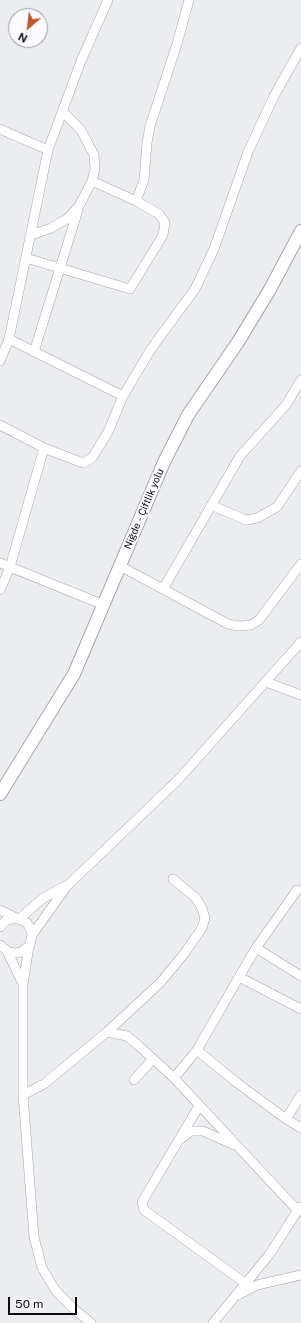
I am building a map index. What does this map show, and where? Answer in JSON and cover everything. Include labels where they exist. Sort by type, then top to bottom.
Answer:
[{"type":"main road","name":"Niğde - Çiftlik yolu","points":[[0,794],[74,674],[164,462],[188,415],[238,342],[269,291],[301,231]]},
{"type":"street","points":[[0,361],[9,339],[48,150],[80,61],[108,0]]},
{"type":"street","points":[[136,201],[144,180],[150,126],[177,44],[189,0]]},
{"type":"street","points":[[0,425],[44,448],[82,463],[92,458],[108,432],[122,396],[151,349],[195,289],[214,249],[248,152],[274,96],[301,48]]},
{"type":"street","points":[[34,352],[79,206],[92,181],[95,169],[94,155],[81,130],[62,111]]},
{"type":"street","points":[[0,129],[48,150]]},
{"type":"street","points":[[26,258],[130,289],[163,235],[165,223],[159,214],[136,201],[92,181]]},
{"type":"street","points":[[31,235],[52,228],[67,219],[79,206]]},
{"type":"street","points":[[9,339],[122,396]]},
{"type":"street","points":[[163,589],[240,456],[286,405],[301,380]]},
{"type":"street","points":[[0,590],[10,567],[44,448]]},
{"type":"street","points":[[211,505],[246,520],[257,518],[277,507],[301,471]]},
{"type":"street","points":[[0,563],[104,605]]},
{"type":"street","points":[[120,566],[228,624],[239,626],[251,625],[259,620],[301,564]]},
{"type":"street","points":[[32,935],[67,886],[178,780],[301,642]]},
{"type":"street","points":[[266,682],[301,695]]},
{"type":"street","points":[[23,1095],[44,1084],[107,1032],[160,983],[184,954],[202,928],[205,918],[202,908],[196,898],[173,879]]},
{"type":"street","points":[[0,927],[5,921],[18,919],[42,899],[67,886]]},
{"type":"street","points":[[174,1078],[197,1050],[256,948],[297,890]]},
{"type":"street","points":[[0,910],[27,923],[32,935],[23,984],[23,1095],[34,1237],[42,1268],[56,1291],[75,1310],[91,1323]]},
{"type":"street","points":[[4,948],[15,953],[21,952],[29,946]]},
{"type":"street","points":[[4,948],[23,984]]},
{"type":"street","points":[[256,948],[301,976]]},
{"type":"street","points":[[239,977],[301,1009]]},
{"type":"street","points":[[107,1032],[127,1036],[174,1078],[238,1147],[299,1208],[268,1255],[213,1323]]},
{"type":"street","points":[[197,1050],[236,1082],[286,1119],[301,1128]]},
{"type":"street","points":[[134,1080],[153,1059]]},
{"type":"street","points":[[286,1119],[301,1095]]},
{"type":"street","points":[[200,1106],[142,1202],[144,1210],[246,1283]]},
{"type":"street","points":[[179,1140],[190,1132],[203,1131],[238,1147]]},
{"type":"street","points":[[234,1297],[257,1285],[301,1275]]}]
